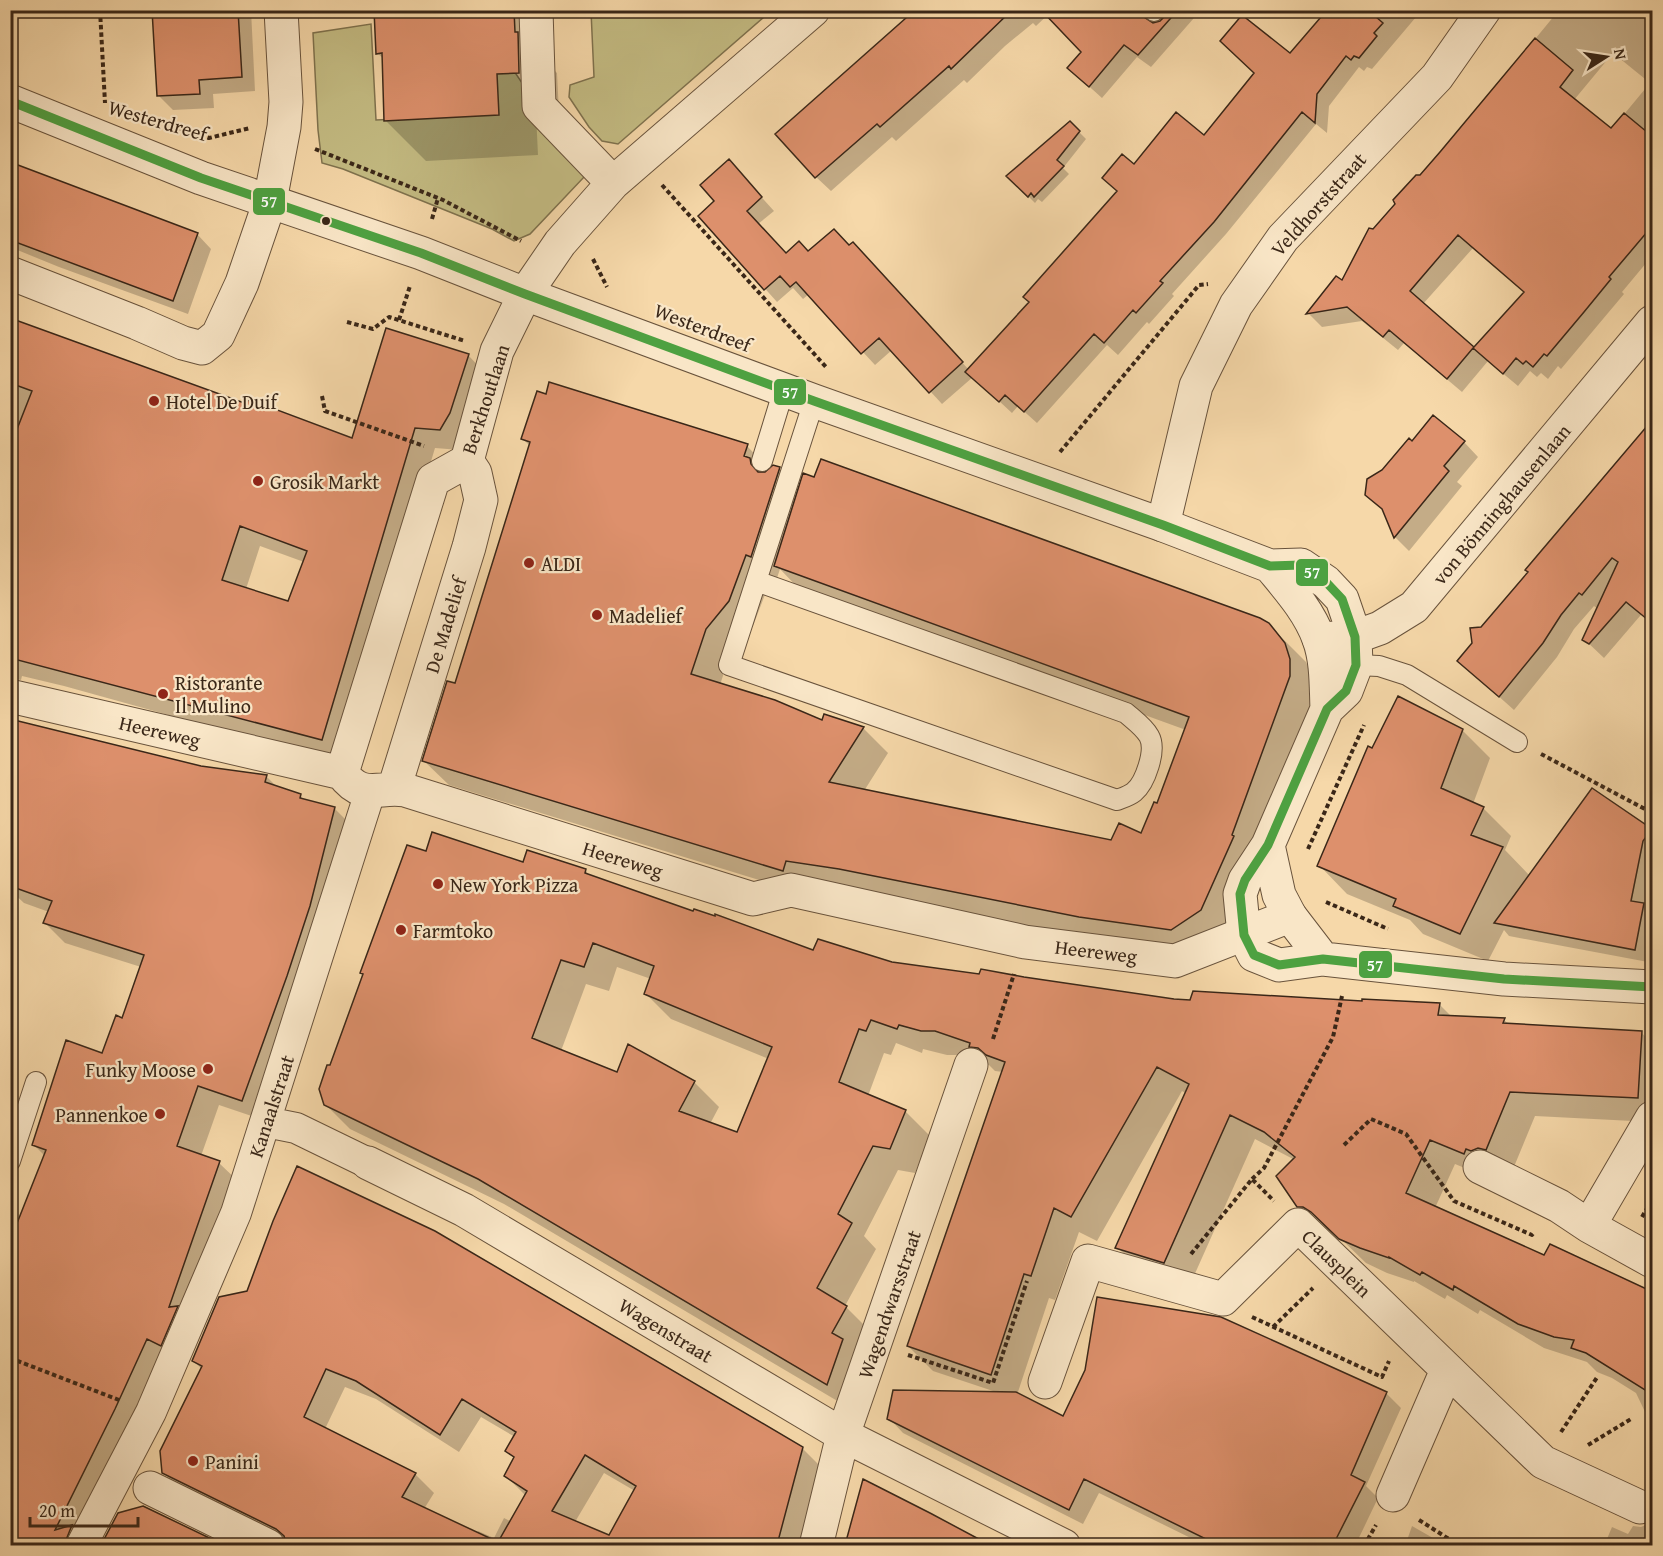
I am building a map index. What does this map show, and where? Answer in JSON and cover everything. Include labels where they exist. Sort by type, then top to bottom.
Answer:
[{"type":"street","points":[[10,273],[137,322],[183,343],[202,348],[218,335],[242,283],[270,201],[284,127],[286,102],[280,10]]},
{"type":"street","points":[[536,10],[539,106],[613,183]]},
{"type":"street","name":"Berkhoutlaan","points":[[342,773],[433,480],[467,461],[497,351],[525,294],[560,243],[613,183],[813,10]]},
{"type":"street","name":"Veldhorststraat","points":[[1163,525],[1196,386],[1236,305],[1283,238],[1437,77],[1484,10]]},
{"type":"street","name":"Westerdreef","points":[[10,101],[201,177],[421,253],[814,401],[1163,525],[1270,566],[1301,565],[1326,582],[1342,599],[1356,651],[1346,691],[1327,708],[1268,845],[1245,880],[1240,894],[1244,935]]},
{"type":"street","name":"von Bönninghausenlaan","points":[[1319,639],[1356,651],[1380,628],[1414,607],[1653,322]]},
{"type":"street","name":"De Madelief","points":[[382,790],[469,547],[481,500],[475,473],[467,461]]},
{"type":"street","name":"Westerdreef","points":[[1270,566],[1302,605],[1319,639],[1326,672],[1327,708]]},
{"type":"street","name":"Heereweg","points":[[10,696],[342,773],[350,784],[382,790],[405,790],[753,899],[791,890],[1025,942],[1175,961],[1290,916]]},
{"type":"street","name":"Kanaalstraat","points":[[81,1545],[151,1412],[236,1213],[382,790]]},
{"type":"street","points":[[1268,845],[1279,895],[1290,916],[1336,961]]},
{"type":"street","points":[[1244,935],[1254,955],[1280,965],[1336,961],[1504,979],[1653,987]]},
{"type":"street","name":"Wagendwarsstraat","points":[[816,1545],[843,1435],[971,1065]]},
{"type":"street","points":[[1589,1226],[1653,1118]]},
{"type":"street","name":"Wagenstraat","points":[[266,1122],[296,1128],[465,1210],[843,1435],[1064,1545]]},
{"type":"street","points":[[1479,1167],[1559,1206],[1589,1226],[1653,1262]]},
{"type":"street","name":"Clausplein","points":[[1222,1299],[1298,1225],[1543,1462],[1640,1507]]},
{"type":"street","points":[[1045,1382],[1088,1261],[1222,1299]]},
{"type":"street","points":[[1402,1505],[1446,1370]]},
{"type":"street","points":[[119,1472],[268,1545]]},
{"type":"lane","points":[[762,461],[784,389]]},
{"type":"lane","points":[[756,580],[1126,713],[1151,738],[1151,759],[1143,782],[1132,794],[1117,800],[729,665],[756,580],[814,401]]},
{"type":"lane","points":[[1356,651],[1379,666],[1407,675],[1517,742]]},
{"type":"lane","points":[[10,1161],[36,1083]]},
{"type":"path","name":"Westerdreef","points":[[99,102],[105,105],[100,10]]},
{"type":"path","name":"Westerdreef","points":[[178,128],[209,138],[263,124],[284,127]]},
{"type":"path","points":[[284,127],[299,133],[316,150],[438,198],[523,242],[545,236],[590,254],[609,291]]},
{"type":"path","points":[[640,160],[827,369]]},
{"type":"path","points":[[1054,460],[1199,285],[1254,279]]},
{"type":"path","points":[[347,322],[373,329],[389,317],[497,351]]},
{"type":"path","points":[[322,396],[325,411],[467,461]]},
{"type":"path","points":[[1517,742],[1642,808],[1653,811]]},
{"type":"path","points":[[971,1065],[988,1056],[1025,942]]},
{"type":"path","points":[[1176,1285],[1184,1263],[1252,1179],[1264,1168],[1333,1036],[1336,961]]},
{"type":"path","points":[[1252,1179],[1298,1225]]},
{"type":"path","points":[[1274,1327],[1338,1263]]},
{"type":"path","points":[[875,1344],[993,1383],[1027,1281]]},
{"type":"path","points":[[1222,1299],[1234,1309],[1382,1377],[1403,1328]]},
{"type":"path","points":[[10,1358],[151,1412]]},
{"type":"path","points":[[1561,1432],[1598,1376]]},
{"type":"path","points":[[1586,1447],[1631,1419]]},
{"type":"path","points":[[1402,1505],[1460,1545]]},
{"type":"shaded area","points":[[591,10],[771,11],[618,144],[602,141],[589,127],[569,97],[570,85],[594,77]]},
{"type":"shaded area","points":[[371,24],[376,120],[483,115],[481,72],[514,71],[585,176],[530,234],[514,241],[492,229],[343,169],[322,163],[313,33]]},
{"type":"building","points":[[152,10],[238,10],[242,77],[199,80],[200,94],[157,96]]},
{"type":"building","points":[[374,10],[514,10],[515,32],[518,32],[519,73],[497,74],[499,115],[384,121],[382,53],[376,54]]},
{"type":"building","points":[[915,10],[1012,10],[951,69],[949,66],[880,127],[877,124],[815,178],[775,134]]},
{"type":"building","points":[[1041,10],[1142,10],[1144,17],[1153,23],[1165,16],[1166,10],[1178,10],[1138,55],[1124,45],[1089,87],[1067,68],[1081,52]]},
{"type":"building","points":[[1327,10],[1368,10],[1383,23],[1374,33],[1377,36],[1359,58],[1354,56],[1351,60],[1346,56],[1317,94],[1315,123],[1302,112],[1214,222],[1160,281],[1163,283],[1136,313],[1133,310],[1104,343],[1094,334],[1024,412],[1005,395],[999,402],[965,372],[1029,302],[1023,297],[1117,191],[1102,178],[1122,154],[1134,164],[1176,112],[1204,135],[1254,73],[1220,41],[1242,15],[1290,53]]},
{"type":"building","points":[[1535,38],[1573,70],[1560,87],[1611,128],[1624,113],[1653,137],[1653,225],[1547,356],[1544,354],[1533,367],[1526,361],[1523,364],[1516,358],[1503,374],[1473,348],[1447,379],[1389,330],[1383,337],[1347,307],[1306,314],[1336,276],[1342,280],[1369,228],[1373,229],[1395,204],[1393,200],[1416,175],[1420,175]],"holes":[[[1458,235],[1524,292],[1474,347],[1410,291]]]},
{"type":"building","points":[[1070,121],[1080,131],[1057,160],[1064,166],[1034,197],[1031,193],[1028,197],[1006,176]]},
{"type":"building","points":[[729,159],[762,197],[747,211],[786,253],[799,241],[808,251],[834,229],[849,245],[853,242],[963,362],[929,393],[879,338],[861,354],[796,282],[790,287],[780,276],[764,290],[698,216],[714,201],[700,185]]},
{"type":"building","points":[[10,162],[198,233],[173,301],[10,240]]},
{"type":"building","points":[[10,318],[247,404],[248,399],[352,438],[386,328],[469,354],[450,413],[440,430],[415,428],[322,740],[10,658],[10,447],[32,391],[10,383]],"holes":[[[240,526],[307,551],[288,601],[222,580]]]},
{"type":"building","points":[[549,382],[748,444],[744,456],[750,458],[751,464],[758,472],[765,472],[773,465],[780,467],[751,557],[746,555],[729,601],[706,629],[691,674],[775,700],[822,720],[824,714],[864,727],[829,782],[1111,840],[1119,823],[1141,833],[1154,802],[1157,803],[1189,717],[774,566],[803,473],[814,477],[821,459],[1269,623],[1285,643],[1290,659],[1290,676],[1232,835],[1234,836],[1201,910],[1171,930],[1079,917],[839,869],[786,861],[783,871],[422,761],[447,681],[455,683],[530,442],[521,439],[537,391],[546,394]]},
{"type":"building","points":[[1433,415],[1465,441],[1444,466],[1449,471],[1394,538],[1382,509],[1365,495],[1367,479],[1382,470],[1409,438],[1412,441]]},
{"type":"building","points":[[1653,419],[1653,624],[1626,602],[1589,644],[1582,640],[1618,562],[1612,558],[1582,595],[1579,593],[1561,615],[1543,643],[1499,697],[1457,661],[1472,643],[1470,628],[1481,627],[1528,572],[1525,570]]},
{"type":"building","points":[[1398,696],[1463,729],[1441,788],[1484,807],[1471,835],[1503,847],[1460,934],[1393,906],[1396,899],[1317,866],[1368,746],[1372,748]]},
{"type":"building","points":[[10,719],[201,766],[267,775],[265,782],[301,794],[300,798],[335,807],[310,906],[242,1101],[198,1086],[177,1146],[220,1161],[169,1307],[178,1306],[161,1346],[147,1339],[55,1530],[72,1525],[64,1545],[10,1545],[10,1241],[46,1150],[32,1145],[66,1040],[102,1053],[116,1015],[122,1018],[144,955],[43,923],[52,901],[10,886]]},
{"type":"building","points":[[1592,788],[1652,829],[1643,841],[1631,901],[1644,903],[1635,950],[1494,923]]},
{"type":"building","points":[[432,832],[523,862],[527,850],[586,869],[585,873],[693,911],[694,909],[715,916],[715,914],[813,950],[818,939],[892,962],[979,974],[981,969],[1174,999],[1190,1000],[1193,991],[1440,1003],[1438,1015],[1505,1018],[1503,1023],[1642,1031],[1638,1098],[1510,1092],[1486,1150],[1466,1149],[1464,1154],[1430,1140],[1406,1193],[1544,1255],[1550,1244],[1653,1292],[1653,1395],[1586,1353],[1571,1348],[1574,1340],[1554,1337],[1518,1324],[1454,1286],[1453,1290],[1389,1257],[1339,1239],[1311,1212],[1303,1207],[1297,1207],[1276,1176],[1295,1157],[1264,1132],[1230,1115],[1164,1263],[1115,1248],[1189,1084],[1157,1067],[1071,1217],[1054,1208],[1031,1276],[1024,1274],[991,1375],[907,1346],[1005,1062],[986,1055],[978,1048],[969,1047],[970,1043],[935,1031],[921,1031],[899,1025],[897,1029],[871,1020],[866,1031],[859,1029],[839,1082],[906,1110],[890,1149],[873,1146],[838,1214],[852,1223],[817,1288],[847,1306],[832,1333],[843,1339],[827,1385],[478,1179],[324,1105],[319,1089],[363,974],[360,973],[407,845],[426,851]],"holes":[[[593,943],[654,966],[644,994],[772,1047],[737,1132],[679,1111],[695,1081],[628,1044],[617,1072],[532,1038],[561,960],[584,967]]]},
{"type":"building","points":[[297,1166],[435,1231],[803,1447],[777,1545],[287,1545],[284,1536],[276,1529],[162,1473],[160,1451],[202,1366],[192,1361],[219,1297],[247,1291],[273,1221]],"holes":[[[326,1369],[356,1381],[440,1435],[462,1399],[516,1432],[505,1451],[514,1457],[504,1476],[527,1491],[498,1542],[402,1497],[416,1473],[304,1417]],[[585,1455],[636,1486],[609,1535],[552,1511]]]},
{"type":"building","points":[[1097,1297],[1221,1317],[1387,1392],[1351,1475],[1365,1482],[1333,1545],[1218,1545],[1084,1479],[1069,1510],[887,1419],[893,1390],[1016,1392],[1063,1416],[1085,1370]]},
{"type":"building","points":[[863,1479],[930,1513],[990,1545],[845,1545]]},
{"type":"building","points":[[143,1506],[224,1545],[101,1545],[118,1513]]},
{"type":"transit line","name":"57","points":[[10,101],[201,178],[421,253],[814,401],[1163,525],[1270,566],[1301,565],[1326,582],[1342,599],[1355,637],[1356,665],[1346,691],[1327,709],[1268,845],[1245,880],[1240,894],[1244,935],[1254,955],[1279,965],[1323,959],[1504,979],[1652,987]]},
{"type":"place","name":"Hotel De Duif","points":[[154,401]]},
{"type":"place","name":"Grosik Markt","points":[[258,481]]},
{"type":"place","name":"ALDI","points":[[529,563]]},
{"type":"place","name":"Madelief","points":[[597,615]]},
{"type":"place","name":"Ristorante Il Mulino","points":[[163,694]]},
{"type":"place","name":"New York Pizza","points":[[438,884]]},
{"type":"place","name":"Farmtoko","points":[[401,930]]},
{"type":"place","name":"Funky Moose","points":[[208,1069]]},
{"type":"place","name":"Pannenkoe","points":[[160,1114]]},
{"type":"place","name":"Panini","points":[[193,1461]]}]
